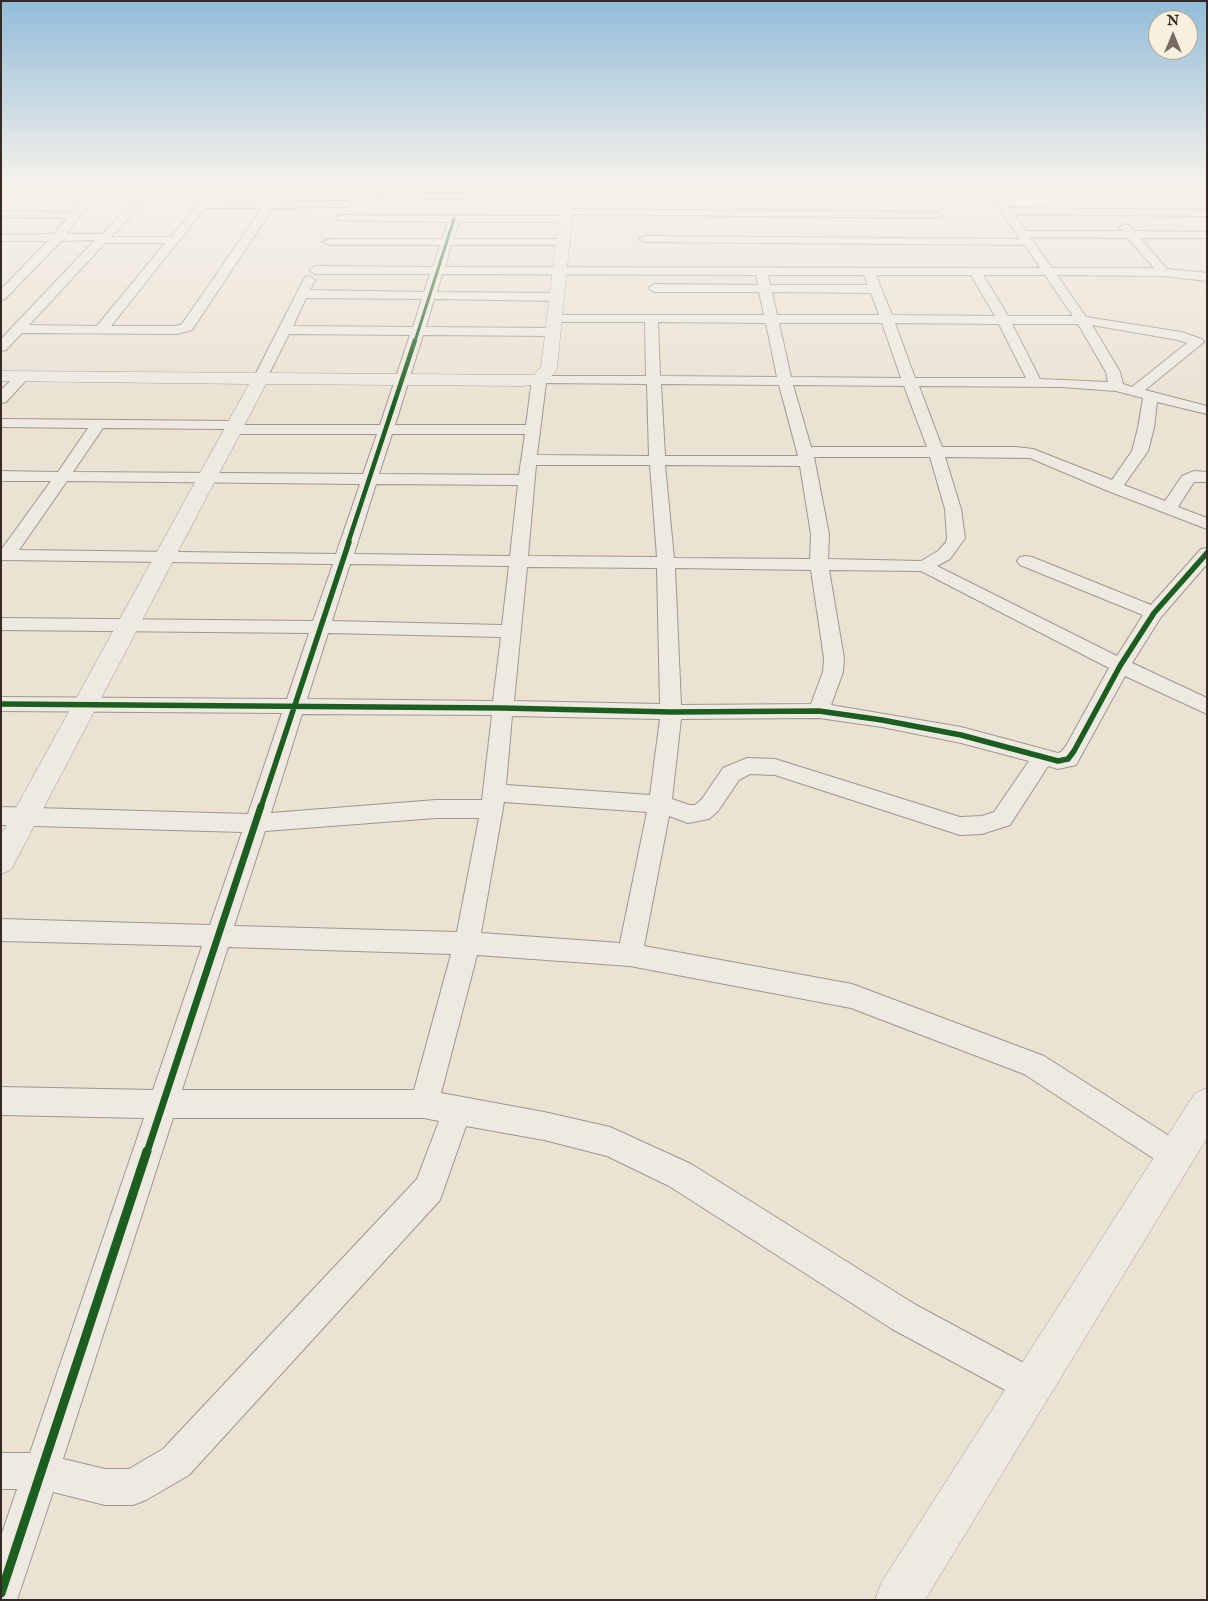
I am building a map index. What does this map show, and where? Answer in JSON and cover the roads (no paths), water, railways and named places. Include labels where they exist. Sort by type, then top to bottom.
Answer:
[{"type":"street","points":[[1,296],[35,261]]},
{"type":"street","points":[[1,347],[83,261]]},
{"type":"street","points":[[101,329],[157,261]]},
{"type":"street","points":[[18,328],[177,330],[187,327],[231,261]]},
{"type":"street","points":[[1,862],[166,557],[320,261]]},
{"type":"street","points":[[1,1593],[164,1104],[368,479],[386,430],[439,261]]},
{"type":"street","points":[[424,1104],[467,943],[492,801],[520,561],[532,430],[539,379],[549,368],[561,261]]},
{"type":"street","points":[[630,955],[660,804],[671,712],[666,562],[657,460],[654,288],[647,261]]},
{"type":"street","points":[[1040,261],[1082,320],[1113,372],[1116,387]]},
{"type":"street","points":[[1153,261],[1163,272]]},
{"type":"street","points":[[315,270],[560,270],[647,265],[761,271],[1163,272],[1207,277]]},
{"type":"street","points":[[761,271],[785,382],[806,456],[820,534],[819,565],[834,658],[833,672],[819,711]]},
{"type":"street","points":[[869,271],[936,452],[953,508],[956,538],[944,555],[924,566]]},
{"type":"street","points":[[975,272],[1004,320],[1035,383]]},
{"type":"street","points":[[654,288],[875,289]]},
{"type":"street","points":[[302,294],[556,297]]},
{"type":"street","points":[[285,330],[417,331],[654,319],[1082,320],[1181,336],[1197,342],[1142,394]]},
{"type":"street","points":[[1,376],[1035,383],[1116,387],[1207,410]]},
{"type":"street","points":[[1,399],[22,376]]},
{"type":"street","points":[[1114,488],[1140,451],[1146,428],[1142,394]]},
{"type":"street","points":[[1,423],[386,430],[532,430]]},
{"type":"street","points":[[4,555],[99,424]]},
{"type":"street","points":[[1,476],[368,479],[528,470],[657,460],[936,452],[1016,452],[1033,454],[1058,463],[1114,488],[1207,524]]},
{"type":"street","points":[[1169,508],[1188,479],[1194,476],[1207,477]]},
{"type":"street","points":[[1,704],[502,708],[671,712],[819,711],[882,720],[961,735],[1058,761],[1068,758],[1120,666],[1154,613],[1207,553]]},
{"type":"street","points":[[4,555],[924,566],[1120,666],[1207,707]]},
{"type":"street","points":[[1026,561],[1154,613]]},
{"type":"street","points":[[1,624],[320,626],[511,631]]},
{"type":"street","points":[[1,816],[256,823],[436,809],[492,801],[660,804],[688,814],[701,813],[710,804],[731,774],[747,766],[774,767],[960,826],[982,825],[1002,819],[1042,758]]},
{"type":"street","points":[[1,930],[467,943],[630,955],[852,996],[1034,1065],[1175,1156]]},
{"type":"street","points":[[1,1101],[164,1104],[424,1104],[544,1126],[610,1142],[680,1175],[904,1317],[1032,1386]]},
{"type":"street","points":[[898,1600],[1207,1105]]},
{"type":"street","points":[[1,1471],[42,1471],[105,1488],[133,1488],[176,1462],[429,1189],[457,1111]]}]
